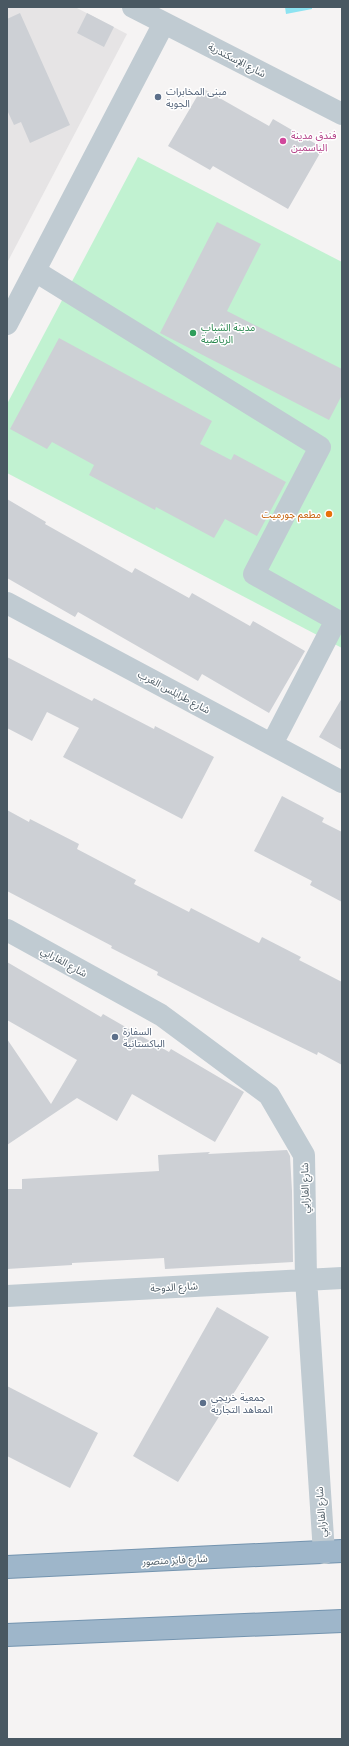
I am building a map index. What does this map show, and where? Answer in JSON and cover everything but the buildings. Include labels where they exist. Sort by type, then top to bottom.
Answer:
[{"type":"highway","name":"شارع فايز منصور","points":[[7,1567],[333,1552]]},
{"type":"highway","points":[[7,1635],[342,1621]]},
{"type":"street","name":"شارع الإسكندرية","points":[[132,7],[342,114]]},
{"type":"street","points":[[7,324],[164,23]]},
{"type":"street","points":[[35,270],[320,447],[254,574],[336,620],[272,744]]},
{"type":"street","name":"شارع طرابلس الغرب","points":[[7,603],[342,782]]},
{"type":"street","name":"شارع الفارابي","points":[[9,936],[161,1015],[269,1095],[304,1155],[306,1279],[333,1552]]},
{"type":"street","name":"شارع الدوحة","points":[[7,1296],[342,1278]]},
{"type":"shaded area","points":[[7,7],[75,7],[127,34],[7,263]]},
{"type":"green space","name":"مدينة الشباب الرياضية","points":[[138,157],[342,262],[342,648],[7,473],[7,404]]},
{"type":"water","points":[[285,7],[312,7],[312,9],[286,14]]},
{"type":"place","name":"مبنى المخابرات الجوية","points":[[158,97]]},
{"type":"place","name":"فندق مدينة الياسمين","points":[[283,141]]},
{"type":"place","name":"مدينة الشباب الرياضية","points":[[193,333]]},
{"type":"place","name":"مطعم جورميت","points":[[329,514]]},
{"type":"place","name":"السفارة الباكستانية","points":[[115,1037]]},
{"type":"place","name":"جمعية خريجي المعاهد التجارية","points":[[203,1403]]}]
